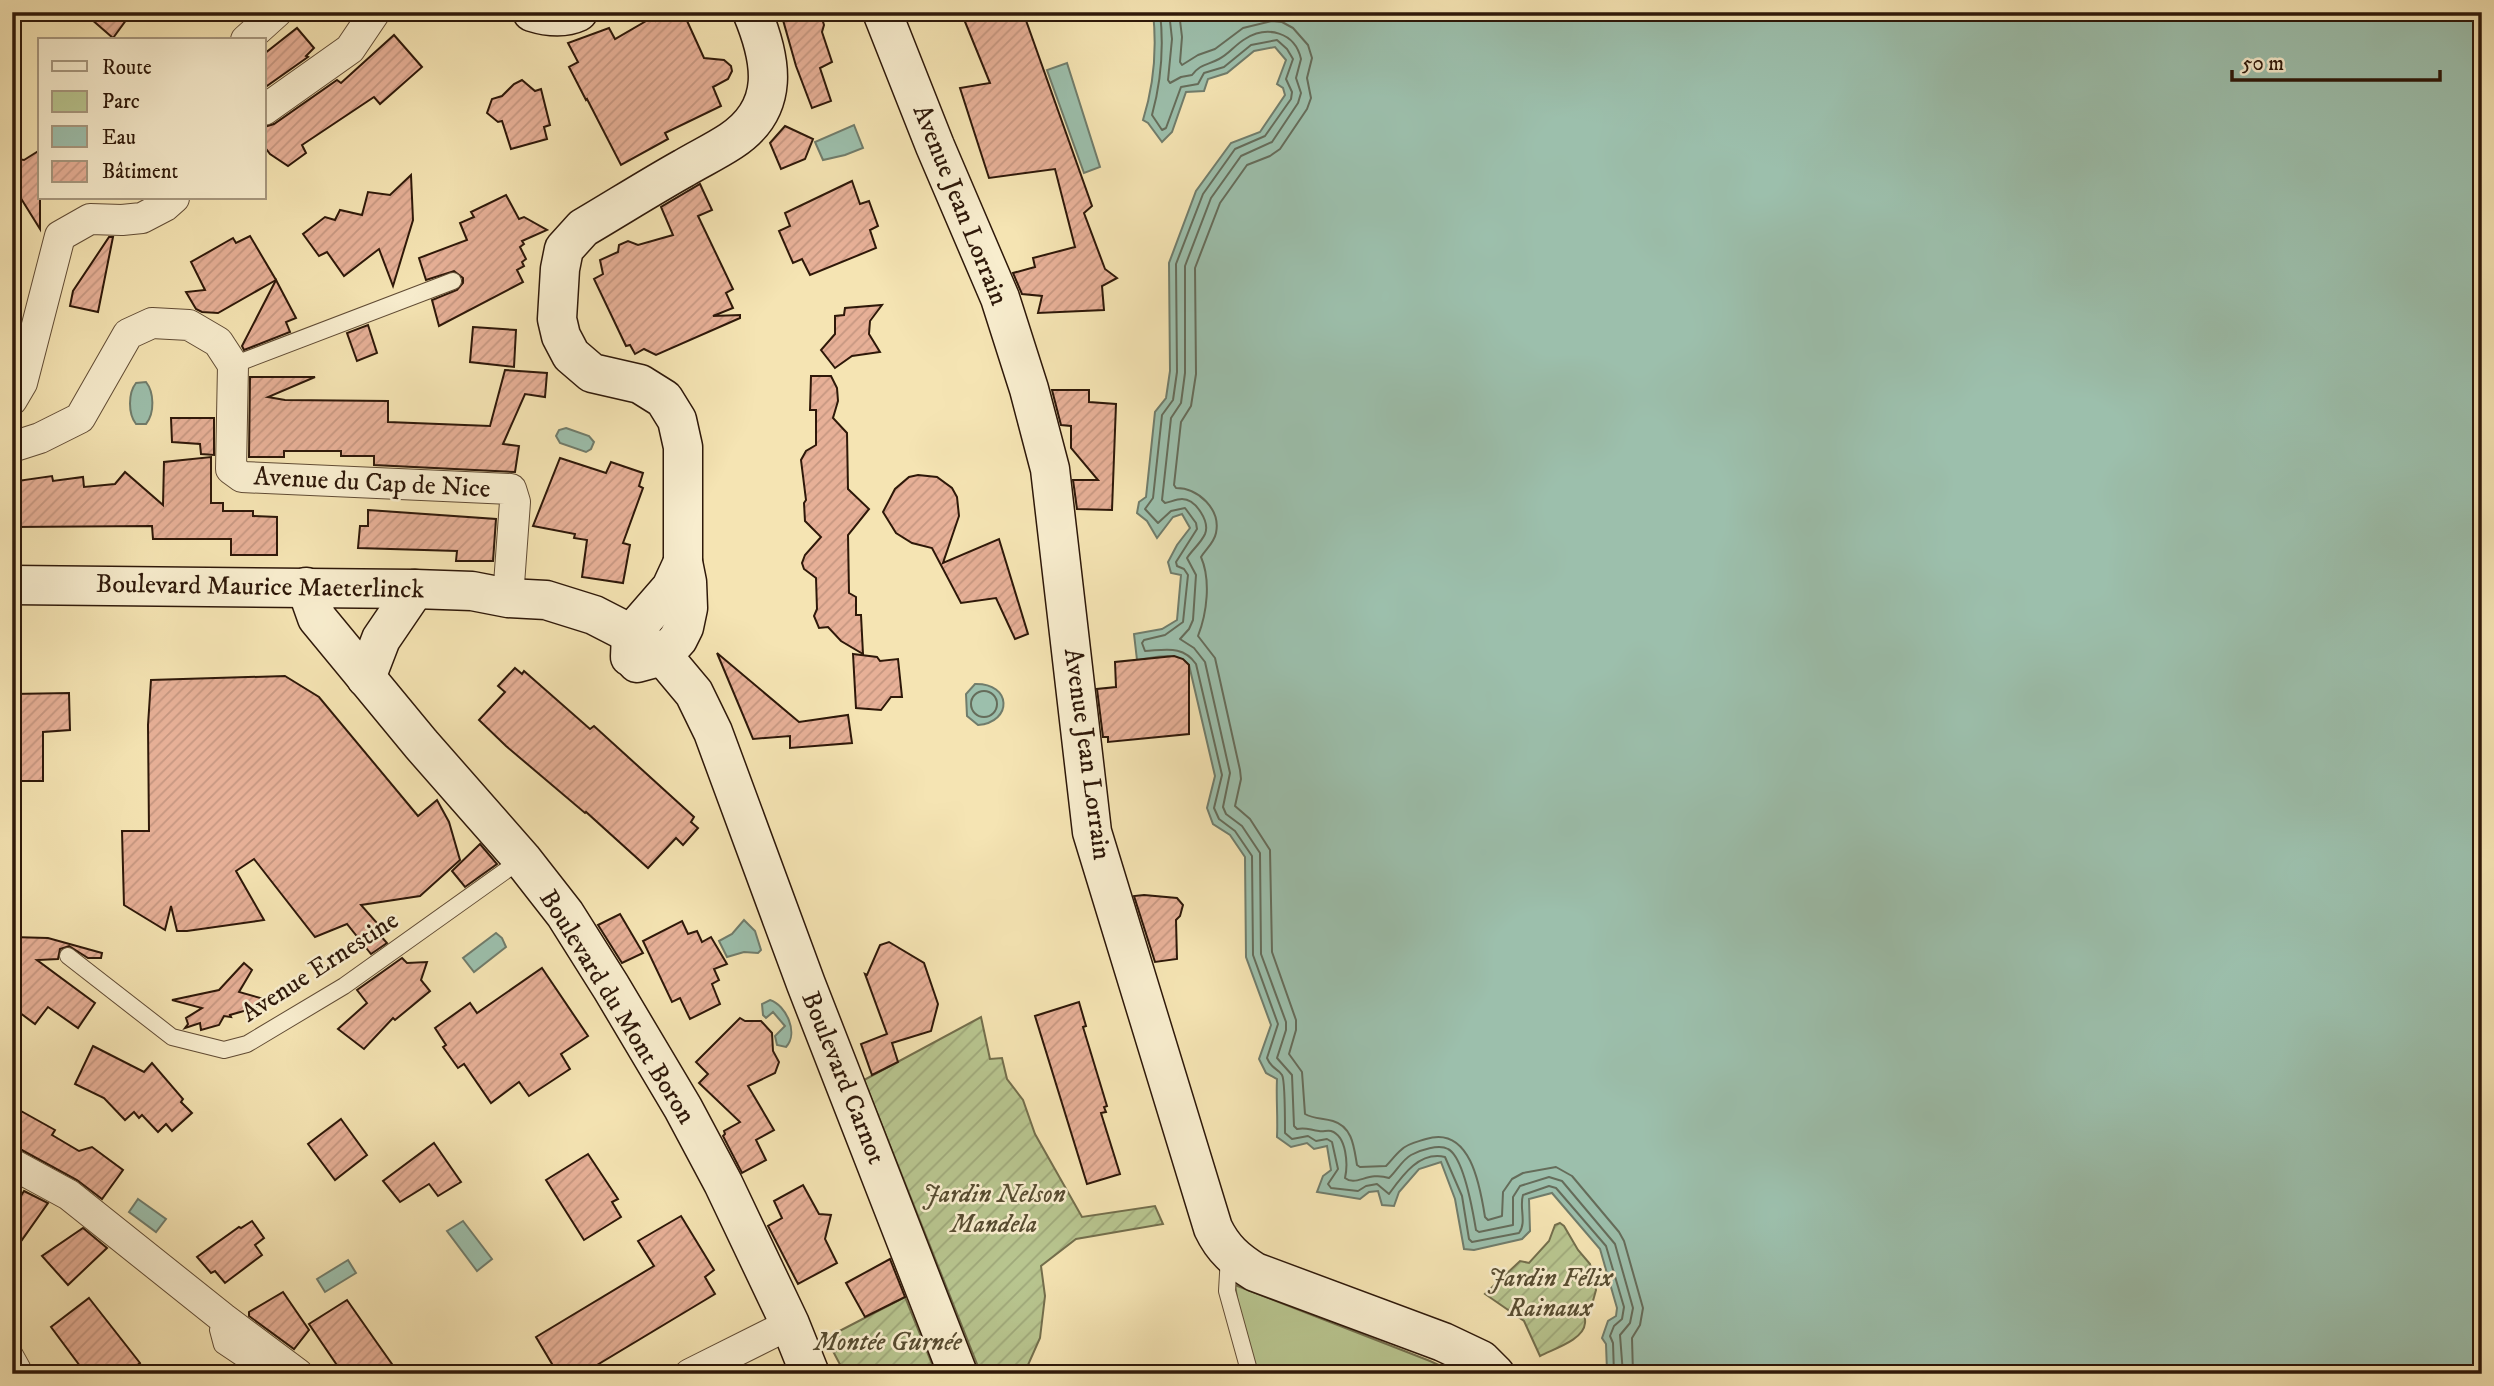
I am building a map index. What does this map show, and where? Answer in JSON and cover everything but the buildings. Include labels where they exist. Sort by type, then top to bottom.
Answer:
[{"type":"street","points":[[248,38],[277,12]]},
{"type":"street","points":[[266,109],[350,50],[375,12]]},
{"type":"street","points":[[532,12],[550,17],[578,12]]},
{"type":"street","points":[[641,652],[683,562],[683,447],[677,420],[664,399],[640,384],[592,373],[571,355],[561,336],[557,319],[560,269],[564,249],[583,228],[733,140],[754,119],[763,102],[769,80],[768,58],[752,12]]},
{"type":"street","name":"Avenue Jean Lorrain","points":[[882,12],[935,146],[1000,298],[1029,389],[1051,470],[1092,832],[1207,1210],[1220,1243],[1229,1253],[1264,1275],[1443,1342],[1481,1360],[1495,1374]]},
{"type":"street","points":[[12,400],[22,383],[60,236],[90,219],[142,218],[172,200]]},
{"type":"street","points":[[12,447],[40,438],[80,418],[128,334],[152,324],[189,325],[218,342],[233,365]]},
{"type":"street","name":"Avenue du Cap de Nice","points":[[233,365],[231,469],[242,477],[511,489],[515,502],[508,597]]},
{"type":"street","name":"Boulevard Maurice Maeterlinck","points":[[12,585],[415,589],[508,597]]},
{"type":"street","name":"Boulevard du Mont Boron","points":[[306,587],[317,618],[522,859],[578,935],[683,1108],[723,1183],[790,1324],[810,1374]]},
{"type":"street","points":[[366,678],[381,639],[415,589]]},
{"type":"street","name":"Boulevard Carnot","points":[[508,597],[585,638],[641,652],[694,693],[713,732],[806,984],[958,1374]]},
{"type":"street","points":[[12,1164],[69,1195],[298,1374]]},
{"type":"street","points":[[690,1374],[790,1324]]},
{"type":"lane","points":[[233,365],[453,281]]},
{"type":"lane","name":"Avenue Ernestine","points":[[68,956],[172,1037],[224,1050],[247,1044],[344,986],[522,859]]},
{"type":"lane","points":[[1229,1253],[1227,1291],[1250,1374]]},
{"type":"lane","points":[[223,1318],[218,1330],[222,1345],[265,1374]]},
{"type":"lane","points":[[12,1349],[22,1367]]},
{"type":"green space","name":"Jardin Nelson Mandela","points":[[981,1017],[990,1059],[1002,1058],[1007,1079],[1023,1100],[1035,1134],[1082,1217],[1155,1206],[1163,1224],[1076,1239],[1041,1266],[1045,1296],[1040,1338],[1024,1374],[981,1374],[864,1080]]},
{"type":"green space","name":"Jardin Félix Rainaux","points":[[1560,1223],[1590,1264],[1596,1290],[1591,1308],[1584,1306],[1585,1323],[1579,1334],[1540,1356],[1524,1321],[1485,1294],[1520,1261],[1529,1263],[1549,1241],[1555,1225]]},
{"type":"green space","points":[[1235,1285],[1458,1374],[1253,1374],[1245,1349]]},
{"type":"green space","name":"Montée Gurnée","points":[[905,1297],[936,1374],[845,1374],[826,1338]]},
{"type":"water","points":[[1153,12],[2482,12],[2482,1374],[1612,1374],[1607,1371],[1606,1344],[1602,1338],[1608,1321],[1616,1316],[1617,1308],[1600,1249],[1552,1193],[1529,1199],[1530,1231],[1522,1239],[1474,1250],[1464,1249],[1455,1199],[1441,1162],[1419,1169],[1399,1192],[1394,1206],[1382,1205],[1378,1191],[1369,1192],[1360,1199],[1317,1192],[1323,1176],[1331,1170],[1327,1146],[1314,1149],[1307,1143],[1291,1147],[1277,1137],[1277,1079],[1266,1073],[1259,1059],[1271,1025],[1246,957],[1245,857],[1230,835],[1213,824],[1207,808],[1215,776],[1189,665],[1172,656],[1137,660],[1134,634],[1162,629],[1177,620],[1181,575],[1171,573],[1168,562],[1190,528],[1182,514],[1173,517],[1157,538],[1147,521],[1137,513],[1139,502],[1146,497],[1155,412],[1166,398],[1170,371],[1169,263],[1196,191],[1231,143],[1260,132],[1285,95],[1283,88],[1277,84],[1286,60],[1275,47],[1254,51],[1227,73],[1208,79],[1204,91],[1186,92],[1172,132],[1162,142],[1143,120],[1154,67]]},
{"type":"water","points":[[1067,63],[1100,167],[1084,173],[1047,70]]},
{"type":"water","points":[[854,125],[863,148],[823,160],[815,142]]},
{"type":"water","points":[[146,382],[152,397],[151,414],[146,424],[136,424],[130,409],[130,398],[136,383]]},
{"type":"water","points":[[566,428],[589,436],[594,442],[591,449],[586,452],[560,443],[556,436],[559,430]]},
{"type":"water","points":[[975,684],[987,685],[996,690],[1004,703],[998,717],[978,725],[967,716],[966,694]]},
{"type":"water","points":[[744,920],[755,931],[761,950],[758,953],[744,952],[727,957],[719,941],[732,934]]},
{"type":"water","points":[[496,933],[506,947],[474,972],[463,958]]},
{"type":"water","points":[[770,1000],[781,1007],[789,1020],[791,1034],[786,1047],[777,1045],[775,1036],[785,1026],[773,1012],[766,1018],[763,1015],[762,1004]]},
{"type":"water","points":[[138,1199],[166,1219],[156,1232],[129,1212]]},
{"type":"water","points":[[463,1221],[492,1259],[477,1271],[447,1231]]},
{"type":"water","points":[[348,1260],[356,1273],[325,1292],[317,1279]]}]
